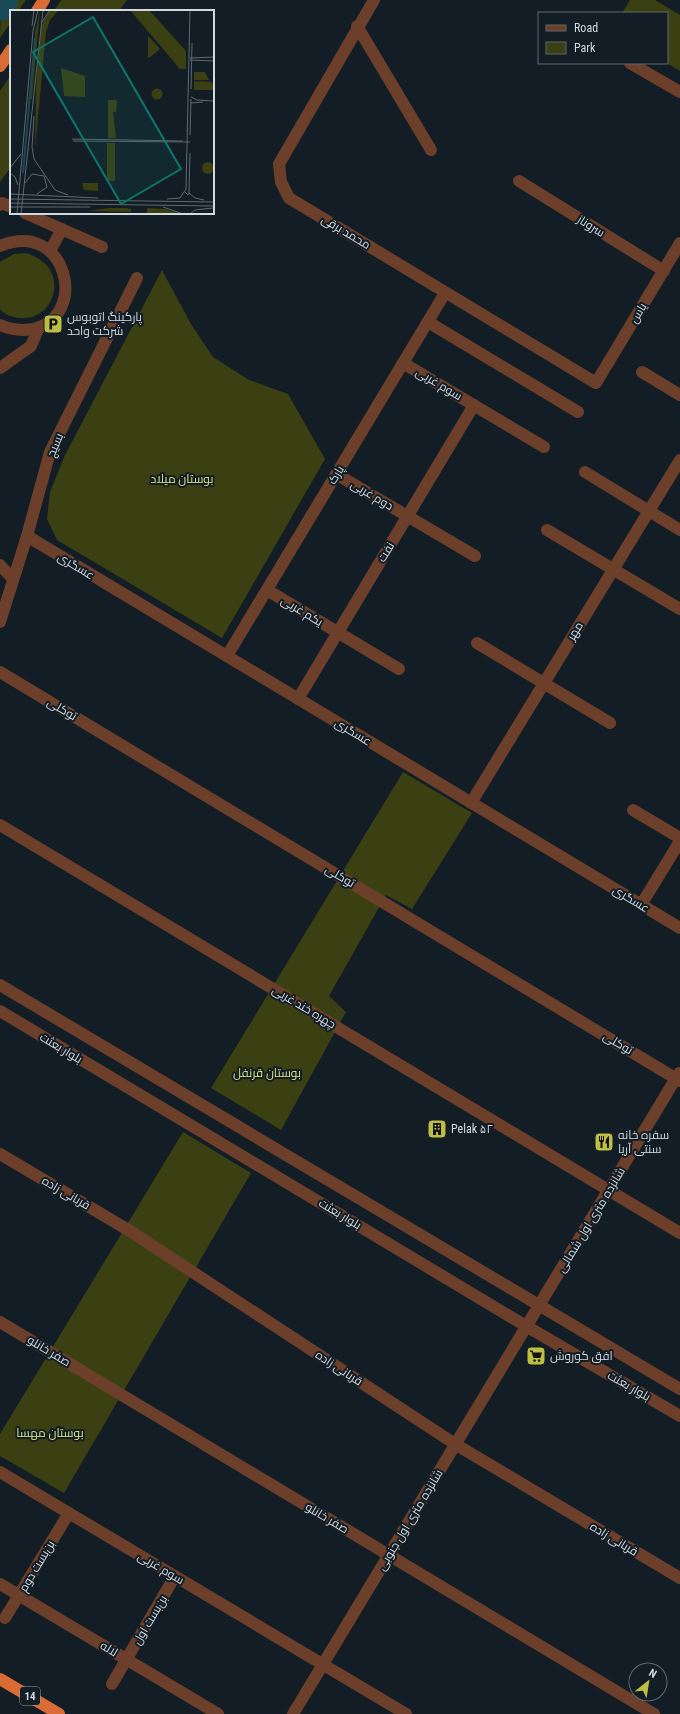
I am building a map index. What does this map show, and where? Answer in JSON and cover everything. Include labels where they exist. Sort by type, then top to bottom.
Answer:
[{"type":"highway","points":[[38,10],[44,0]]},
{"type":"highway","points":[[0,66],[10,51]]},
{"type":"highway","name":"14","points":[[0,1679],[59,1714]]},
{"type":"street","name":"محمد برقی","points":[[374,0],[357,26],[279,164],[281,182],[289,198],[596,383]]},
{"type":"street","points":[[357,26],[431,150]]},
{"type":"street","points":[[632,64],[680,92]]},
{"type":"street","name":"سروناز","points":[[519,181],[664,271]]},
{"type":"street","points":[[0,205],[2,203],[10,207]]},
{"type":"street","points":[[27,214],[102,247]]},
{"type":"street","points":[[50,251],[62,229]]},
{"type":"street","points":[[0,246],[10,242],[24,241],[38,244],[50,251],[60,263],[63,270],[66,293],[61,307],[52,319],[39,327],[24,331],[8,329],[0,325]]},
{"type":"street","name":"یاس","points":[[596,383],[680,243]]},
{"type":"street","name":"بسیج","points":[[0,622],[27,536],[50,452],[137,278]]},
{"type":"street","name":"پارک","points":[[227,656],[445,293]]},
{"type":"street","points":[[428,322],[578,412]]},
{"type":"street","points":[[0,368],[31,346],[39,327]]},
{"type":"street","name":"سوم غربی","points":[[403,363],[544,447]]},
{"type":"street","points":[[642,372],[680,395]]},
{"type":"street","name":"نفت","points":[[298,699],[474,405]]},
{"type":"street","name":"مهر","points":[[471,803],[680,460]]},
{"type":"street","points":[[585,472],[680,530]]},
{"type":"street","name":"دوم غربی","points":[[336,474],[475,556]]},
{"type":"street","points":[[548,530],[680,609]]},
{"type":"street","name":"عسگری","points":[[27,536],[680,928]]},
{"type":"street","points":[[0,565],[13,579]]},
{"type":"street","name":"یکم غربی","points":[[267,590],[399,669]]},
{"type":"street","points":[[477,643],[610,723]]},
{"type":"street","name":"توکلی","points":[[0,672],[679,1077]]},
{"type":"street","points":[[633,810],[680,839],[641,905]]},
{"type":"street","name":"چهره خند غربی","points":[[0,825],[680,1233]]},
{"type":"street","name":"بلوار بعثت","points":[[0,985],[680,1390]]},
{"type":"street","name":"بلوار بعثت","points":[[0,1011],[526,1326],[680,1416]]},
{"type":"street","name":"شانزده متری اول شمالی","points":[[526,1326],[608,1190],[679,1077]]},
{"type":"street","name":"قربانی زاده","points":[[0,1154],[130,1231],[455,1444],[680,1578]]},
{"type":"street","name":"صفر خانلو","points":[[0,1322],[388,1556],[654,1714]]},
{"type":"street","name":"شانزده متری اول جنوبی","points":[[292,1714],[526,1326]]},
{"type":"street","name":"سوم غربی","points":[[0,1472],[406,1714]]},
{"type":"street","name":"بن‌بست دوم","points":[[5,1618],[69,1513]]},
{"type":"street","name":"بن‌بست اول","points":[[112,1684],[176,1576]]},
{"type":"street","name":"لاله","points":[[0,1584],[218,1714]]},
{"type":"green space","points":[[1,0],[26,0],[19,10],[10,10],[10,23],[0,38]]},
{"type":"green space","points":[[61,0],[127,0],[120,10],[55,10]]},
{"type":"green space","points":[[630,0],[655,0],[680,15],[680,71],[668,64],[668,12],[623,12]]},
{"type":"green space","points":[[10,76],[10,168],[0,182],[0,91]]},
{"type":"green space","points":[[25,253],[40,259],[49,269],[54,280],[54,292],[50,302],[43,311],[32,317],[19,318],[4,313],[0,309],[0,262],[14,254]]},
{"type":"green space","name":"بوستان میلاد","points":[[162,270],[191,324],[213,357],[249,380],[288,394],[325,459],[222,638],[57,540],[47,519],[50,492],[65,455]]},
{"type":"green space","name":"بوستان قرنفل","points":[[403,772],[472,813],[412,909],[386,895],[329,996],[346,1012],[281,1130],[211,1088]]},
{"type":"green space","name":"بوستان مهسا","points":[[183,1132],[251,1173],[64,1493],[0,1456],[0,1434]]},
{"type":"waterway","points":[[0,9],[6,0]]},
{"type":"place","name":"پارکینگ اتوبوس شرکت واحد","points":[[53,324]]},
{"type":"place","name":"Pelak ۵۲","points":[[437,1129]]},
{"type":"place","name":"سفره خانه سنتی آریا","points":[[604,1142]]},
{"type":"place","name":"افق کوروش","points":[[536,1356]]}]
